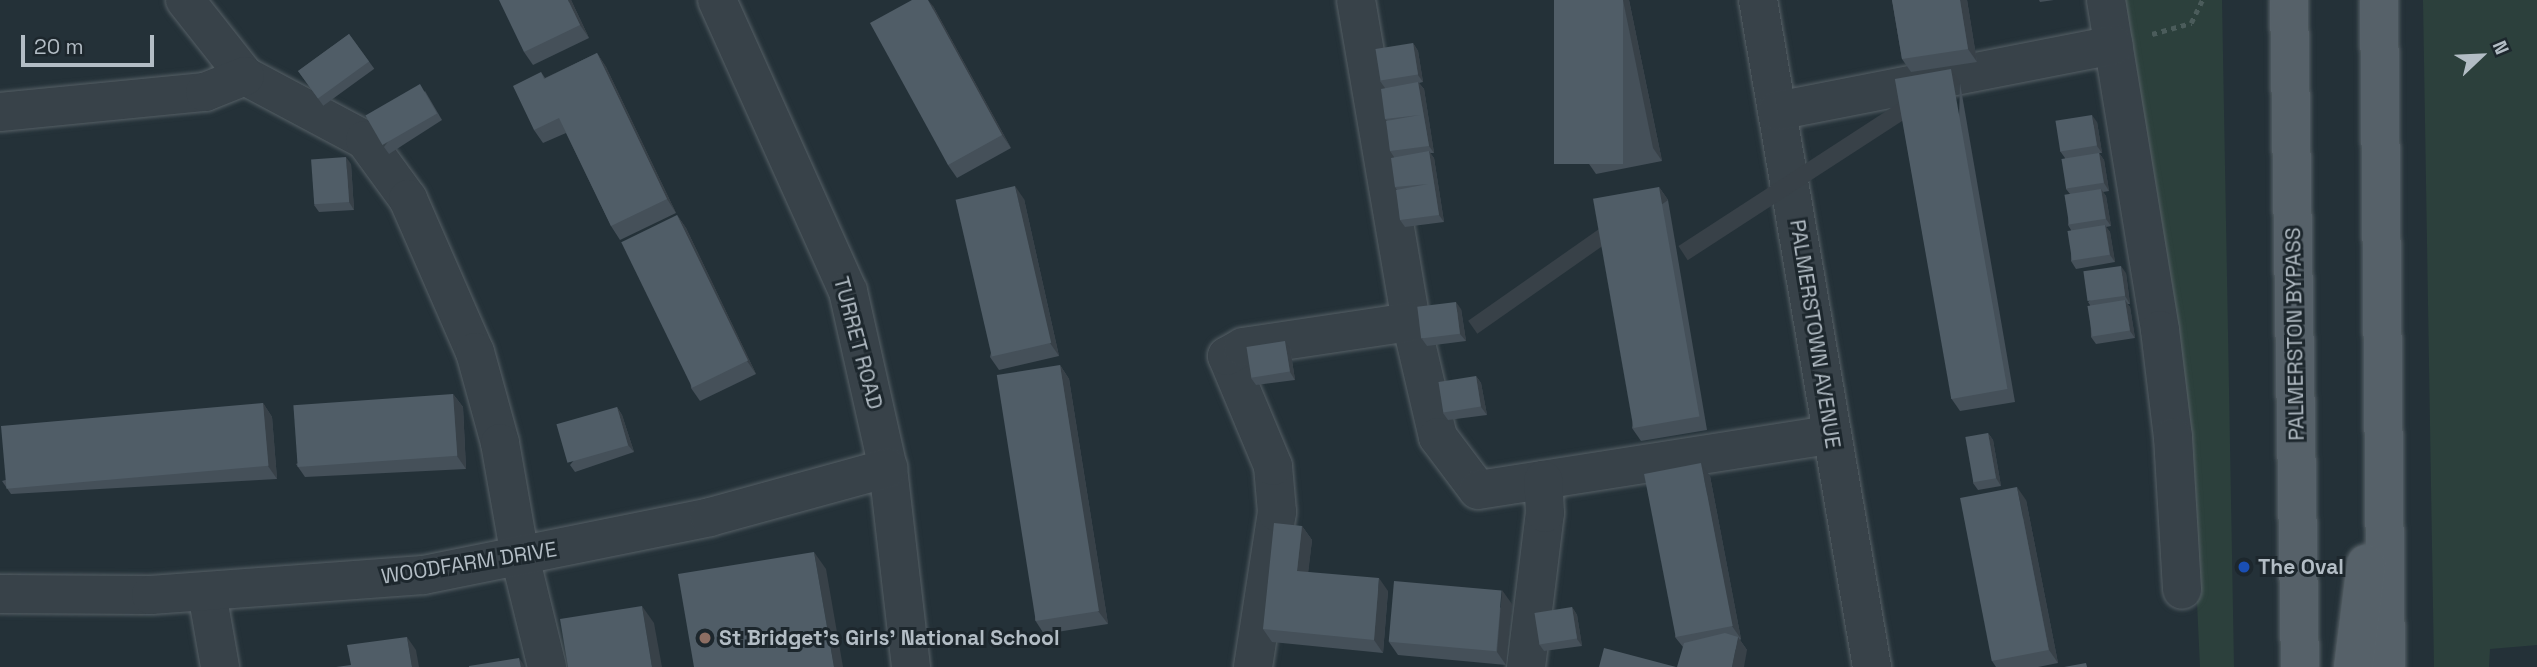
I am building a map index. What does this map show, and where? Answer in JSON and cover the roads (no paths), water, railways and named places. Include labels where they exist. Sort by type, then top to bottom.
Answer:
[{"type":"main road","name":"PALMERSTON BYPASS","points":[[2289,0],[2300,667]]},
{"type":"main road","points":[[2379,0],[2386,667]]},
{"type":"main road","points":[[2353,667],[2382,462]]},
{"type":"street","points":[[185,0],[245,76],[365,140],[408,199],[475,352],[500,443],[520,556],[547,667]]},
{"type":"street","name":"TURRET ROAD","points":[[717,0],[848,291],[888,468],[911,667]]},
{"type":"street","points":[[1356,0],[1411,322],[1438,437],[1478,490],[1831,435]]},
{"type":"street","name":"PALMERSTOWN AVENUE","points":[[1758,0],[1872,667]]},
{"type":"street","points":[[2105,0],[2161,344],[2173,437],[2182,590]]},
{"type":"street","points":[[1777,111],[2114,45]]},
{"type":"street","points":[[0,112],[205,92],[245,76]]},
{"type":"street","points":[[1252,667],[1277,512],[1273,466],[1227,356],[1243,347],[1411,322]]},
{"type":"street","name":"WOODFARM DRIVE","points":[[0,594],[207,593],[423,575],[710,517],[888,468]]},
{"type":"street","points":[[1525,667],[1545,513],[1543,480]]},
{"type":"street","points":[[207,593],[220,667]]},
{"type":"place","name":"The Oval","points":[[2244,567]]},
{"type":"place","name":"St Bridget's Girls' National School","points":[[705,638]]}]
